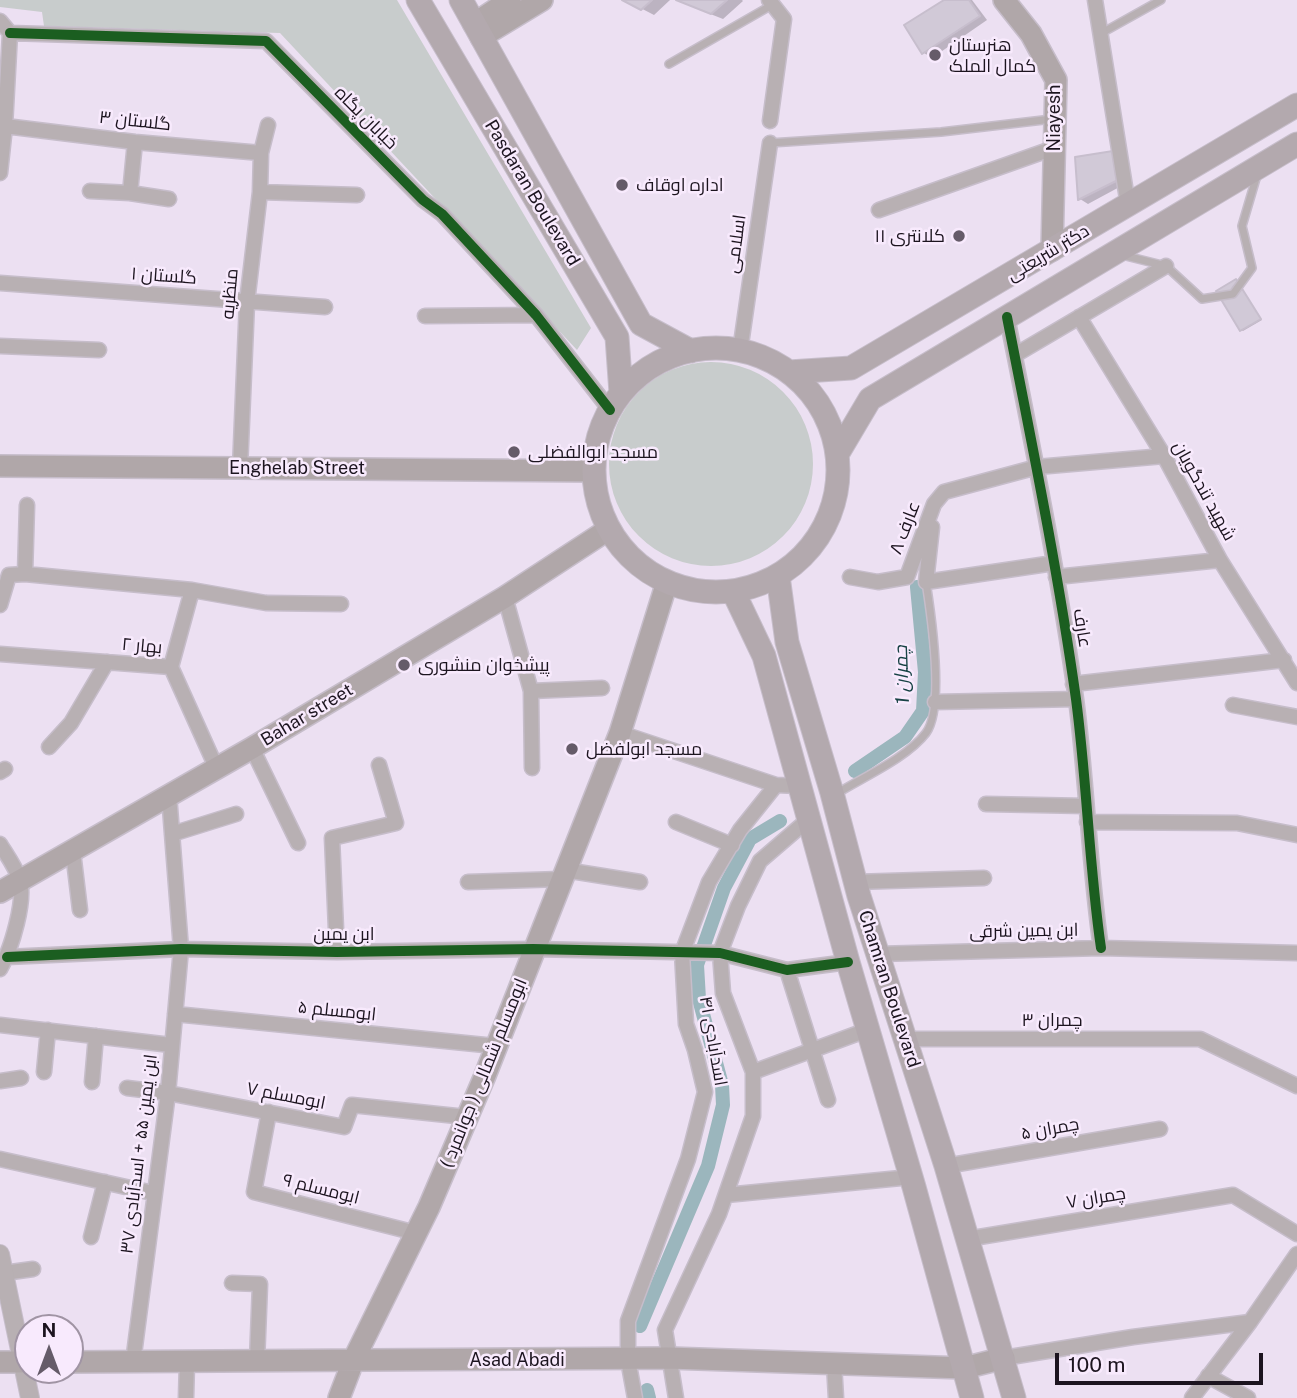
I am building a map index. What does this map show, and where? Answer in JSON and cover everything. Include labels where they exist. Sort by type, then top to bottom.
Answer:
[{"type":"main road","name":"Pasdaran Boulevard","points":[[418,0],[617,337],[616,402]]},
{"type":"main road","name":"Pasdaran Boulevard","points":[[461,0],[486,36],[641,324],[691,351]]},
{"type":"main road","points":[[486,36],[510,0]]},
{"type":"main road","points":[[446,47],[486,36],[542,0]]},
{"type":"main road","name":"Niayesh","points":[[1012,2],[1056,80],[1052,250]]},
{"type":"main road","name":"دکتر شریعتی","points":[[789,372],[851,368],[1297,105]]},
{"type":"main road","name":"دکتر شریعتی","points":[[838,453],[870,398],[1297,145]]},
{"type":"main road","points":[[950,310],[948,323],[953,334],[970,339]]},
{"type":"main road","points":[[715,348],[740,351],[766,359],[789,372],[813,395],[829,422],[838,453],[837,489],[827,524],[806,553],[778,576],[733,592],[699,591],[667,582],[634,561],[609,529],[598,501],[594,471],[597,443],[616,402],[641,374],[665,360],[691,351],[715,348]]},
{"type":"main road","name":"Enghelab Street","points":[[0,466],[594,471]]},
{"type":"main road","name":"Bahar street","points":[[0,892],[252,748],[505,597],[609,529]]},
{"type":"main road","name":"Chamran Boulevard","points":[[778,576],[787,642],[833,796],[855,881],[946,1166],[1014,1398]]},
{"type":"main road","name":"ابومسلم شمالی ( جوانمرد )","points":[[339,1397],[354,1359],[429,1208],[481,1087],[620,733],[667,582]]},
{"type":"main road","name":"Chamran Boulevard","points":[[733,592],[764,656],[788,786],[810,818],[848,962],[972,1398]]},
{"type":"main road","points":[[317,1360],[346,1343],[376,1315]]},
{"type":"main road","name":"Asad Abadi","points":[[84,1362],[669,1358],[964,1368],[1004,1358]]},
{"type":"main road","points":[[339,1397],[375,1369],[394,1359]]},
{"type":"street","points":[[418,0],[416,12],[454,77],[468,84]]},
{"type":"street","points":[[1095,0],[1128,205]]},
{"type":"street","points":[[770,121],[784,19],[771,3]]},
{"type":"street","points":[[0,21],[10,33],[0,173]]},
{"type":"street","name":"خیابان پگاه","points":[[10,33],[266,41],[423,200],[442,214],[616,402]]},
{"type":"street","name":"منظریه","points":[[240,468],[247,302],[260,192],[261,153],[268,125]]},
{"type":"street","name":"گلستان ۳","points":[[5,126],[135,142],[261,153]]},
{"type":"street","points":[[130,193],[135,142]]},
{"type":"street","name":"اسلامی","points":[[740,351],[770,143]]},
{"type":"street","points":[[879,210],[1054,148]]},
{"type":"street","points":[[90,191],[169,199]]},
{"type":"street","points":[[260,192],[357,195]]},
{"type":"street","points":[[1015,355],[1166,266]]},
{"type":"street","name":"گلستان ۱","points":[[0,283],[325,307]]},
{"type":"street","points":[[425,316],[536,315]]},
{"type":"street","name":"عارف","points":[[1007,317],[1037,467],[1076,699],[1092,887],[1101,948]]},
{"type":"street","name":"شهید تندگویان","points":[[1079,317],[1164,456],[1220,560],[1297,683]]},
{"type":"street","points":[[0,346],[99,350]]},
{"type":"street","name":"عارف ۸","points":[[850,577],[878,582],[907,577],[934,504],[944,492],[1037,467],[1164,456]]},
{"type":"street","points":[[934,504],[926,582],[1055,570],[1138,569],[1220,560]]},
{"type":"street","points":[[25,574],[27,505]]},
{"type":"street","points":[[0,605],[9,575],[25,574],[192,590],[266,603],[341,604]]},
{"type":"street","points":[[171,667],[192,590]]},
{"type":"street","points":[[505,597],[531,691],[532,768]]},
{"type":"street","name":"بهار ۲","points":[[0,654],[171,667],[216,768]]},
{"type":"street","points":[[1073,684],[1284,660]]},
{"type":"street","points":[[49,747],[71,723],[107,662]]},
{"type":"street","points":[[531,691],[602,688]]},
{"type":"street","points":[[934,702],[1076,699]]},
{"type":"street","points":[[1233,705],[1297,717]]},
{"type":"street","points":[[620,733],[788,786]]},
{"type":"street","points":[[252,748],[298,843]]},
{"type":"street","points":[[337,952],[332,838],[396,823],[379,765]]},
{"type":"street","name":"اسدآبادی ۴۱","points":[[635,1398],[628,1360],[628,1321],[688,1159],[705,1092],[686,1024],[682,953],[709,881],[732,845],[788,786]]},
{"type":"street","name":"ابن یمین ۵۵ + اسدآبادی ۳۷","points":[[133,1362],[168,1093],[181,949],[169,796]]},
{"type":"street","points":[[986,804],[1086,806]]},
{"type":"street","points":[[172,834],[236,814]]},
{"type":"street","points":[[676,1398],[665,1330],[719,1214],[753,1116],[752,1072],[723,993],[720,953],[738,906],[760,861],[810,818]]},
{"type":"street","points":[[676,822],[732,845]]},
{"type":"street","points":[[1087,822],[1237,823],[1297,835]]},
{"type":"street","points":[[0,844],[21,880],[18,925],[3,963]]},
{"type":"street","points":[[72,852],[80,910]]},
{"type":"street","points":[[468,882],[563,874],[640,881]]},
{"type":"street","points":[[855,881],[984,878]]},
{"type":"street","name":"ابن یمین شرقی","points":[[877,954],[1101,948],[1297,953]]},
{"type":"street","name":"ابن یمین","points":[[3,963],[181,949],[337,952],[533,949],[720,953]]},
{"type":"street","points":[[720,953],[787,970],[848,962]]},
{"type":"street","points":[[787,970],[828,1100]]},
{"type":"street","name":"ابومسلم ۵","points":[[175,1014],[495,1046]]},
{"type":"street","points":[[0,1025],[171,1045]]},
{"type":"street","points":[[44,1072],[48,1030]]},
{"type":"street","points":[[752,1072],[867,1030]]},
{"type":"street","points":[[92,1082],[96,1036]]},
{"type":"street","name":"چمران ۳","points":[[905,1039],[1200,1039],[1297,1086]]},
{"type":"street","points":[[0,1081],[21,1078]]},
{"type":"street","name":"ابومسلم ۷","points":[[127,1088],[168,1093],[344,1127],[352,1105],[466,1117]]},
{"type":"street","name":"ابومسلم ۹","points":[[269,1112],[254,1192],[416,1233]]},
{"type":"street","name":"چمران ۵","points":[[946,1166],[1160,1129]]},
{"type":"street","points":[[0,1158],[153,1193]]},
{"type":"street","points":[[726,1195],[911,1177]]},
{"type":"street","points":[[91,1237],[105,1182]]},
{"type":"street","name":"چمران ۷","points":[[967,1239],[1233,1195],[1297,1234]]},
{"type":"street","points":[[0,1254],[14,1315]]},
{"type":"street","points":[[1192,1398],[1296,1259]]},
{"type":"street","points":[[4,1273],[33,1269]]},
{"type":"street","points":[[232,1283],[260,1284],[257,1361]]},
{"type":"street","points":[[1004,1358],[1250,1322]]},
{"type":"street","points":[[186,1398],[187,1362]]},
{"type":"street","points":[[834,1364],[836,1398]]},
{"type":"street","points":[[1208,1376],[1248,1398]]},
{"type":"lane","points":[[1100,34],[1161,0]]},
{"type":"lane","points":[[669,64],[771,3]]},
{"type":"lane","points":[[770,143],[941,132],[1055,119]]},
{"type":"lane","points":[[1114,253],[1166,266],[1202,299],[1233,294],[1252,268],[1242,226],[1259,167]]},
{"type":"lane","points":[[833,796],[902,755],[928,731],[934,702],[935,643],[926,582]]},
{"type":"shaded area","points":[[0,0],[397,0],[591,328],[577,350],[280,33],[44,26],[42,12],[0,7]]},
{"type":"shaded area","points":[[711,362],[750,370],[783,392],[805,425],[813,464],[805,503],[783,536],[750,558],[711,566],[672,558],[639,536],[617,503],[609,464],[617,425],[639,392],[672,370]]},
{"type":"building","points":[[622,0],[652,0],[641,10]]},
{"type":"building","points":[[676,0],[727,0],[711,14]]},
{"type":"building","points":[[944,0],[969,0],[980,16],[922,54],[904,25]]},
{"type":"building","points":[[1113,151],[1118,180],[1078,200],[1075,157]]},
{"type":"building","points":[[1236,279],[1261,319],[1240,331],[1216,291]]},
{"type":"waterway","name":"چمران 1","points":[[855,771],[905,737],[923,711],[925,672],[917,587]]},
{"type":"waterway","points":[[640,1326],[708,1166],[723,1105],[722,1085],[699,999],[697,965],[724,888],[750,839],[780,821]]},
{"type":"waterway","points":[[647,1390],[649,1398]]},
{"type":"cycle path","points":[[10,33],[266,41],[423,200],[442,214],[536,315],[610,410]]},
{"type":"cycle path","points":[[1007,317],[1069,651],[1080,730],[1101,948]]},
{"type":"cycle path","points":[[7,957],[181,949],[337,952],[533,949],[720,953],[787,970],[848,962]]},
{"type":"place","name":"هنرستان کمال الملک","points":[[935,55]]},
{"type":"place","name":"اداره اوقاف","points":[[622,185]]},
{"type":"place","name":"کلانتری ۱۱","points":[[959,236]]},
{"type":"place","name":"مسجد ابوالفضلی","points":[[514,452]]},
{"type":"place","name":"پیشخوان منشوری","points":[[404,665]]},
{"type":"place","name":"مسجد ابولفضل","points":[[572,749]]}]
